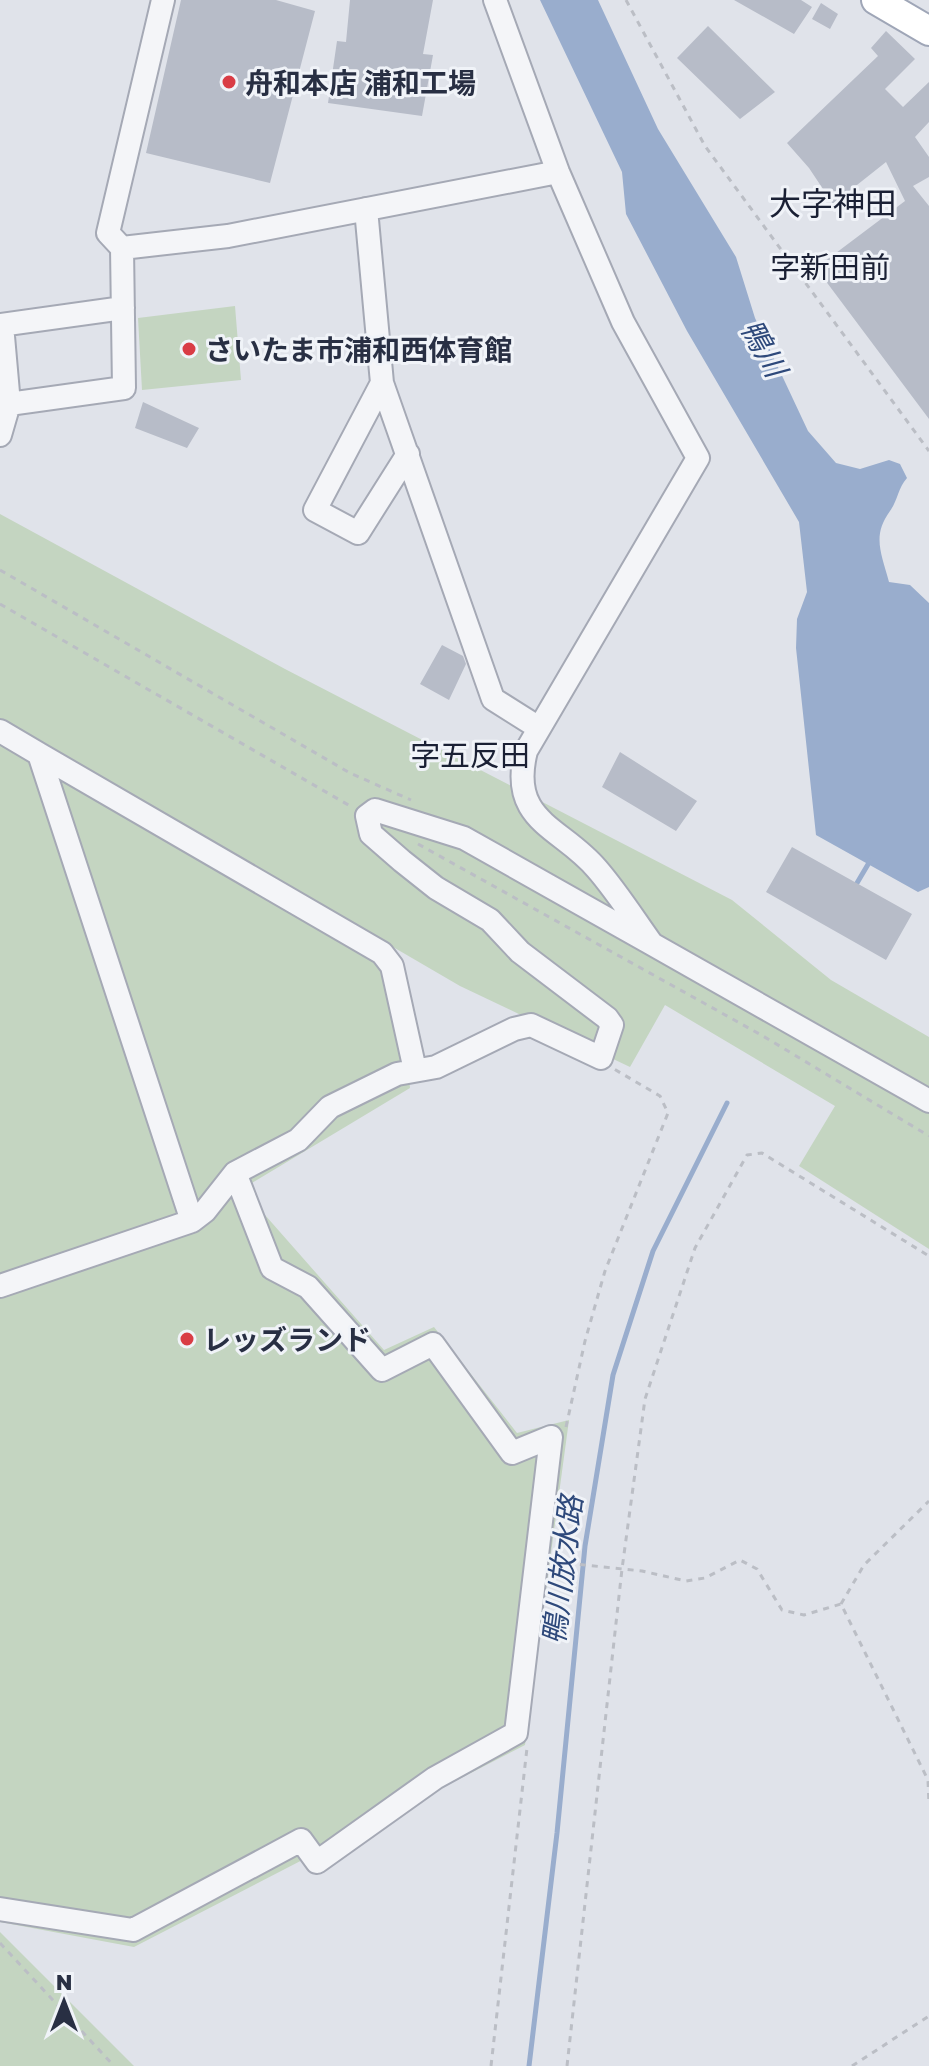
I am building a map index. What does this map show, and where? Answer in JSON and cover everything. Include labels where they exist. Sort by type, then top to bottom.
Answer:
[{"type":"main road","points":[[876,0],[929,31]]},
{"type":"street","points":[[5,404],[124,388],[123,308],[115,240],[163,0]]},
{"type":"street","points":[[495,0],[558,172],[623,322],[698,458],[526,751],[523,779],[539,822],[597,869],[652,944]]},
{"type":"street","points":[[115,240],[228,236],[558,172]]},
{"type":"street","points":[[366,209],[382,383],[493,699],[539,728]]},
{"type":"street","points":[[0,435],[5,404],[1,325],[123,308]]},
{"type":"street","points":[[382,383],[315,510],[358,533],[408,454]]},
{"type":"street","points":[[0,731],[382,953],[392,966],[415,1070]]},
{"type":"street","points":[[39,754],[192,1221]]},
{"type":"street","points":[[0,1286],[192,1221],[205,1211],[235,1173],[298,1140],[330,1107],[397,1074],[436,1067],[514,1029],[531,1025],[601,1058],[611,1035],[607,1018],[520,952],[490,920],[436,888],[371,834],[367,816],[375,810],[385,810],[464,838],[929,1101]]},
{"type":"street","points":[[0,1909],[133,1930],[301,1840],[317,1862],[435,1778],[516,1733],[551,1437],[512,1453],[433,1344],[382,1370],[308,1287],[272,1268],[235,1173]]},
{"type":"path","points":[[626,0],[705,146],[929,451]]},
{"type":"path","points":[[0,570],[350,773],[412,800]]},
{"type":"path","points":[[0,604],[367,816]]},
{"type":"path","points":[[409,839],[763,1036],[929,1136]]},
{"type":"path","points":[[566,1428],[585,1341],[605,1271],[668,1113],[660,1096],[601,1058]]},
{"type":"path","points":[[567,2066],[620,1568],[645,1399],[695,1248],[747,1155],[762,1153],[929,1256]]},
{"type":"path","points":[[555,1562],[620,1568],[686,1581],[705,1578],[740,1560],[757,1569],[782,1610],[804,1615],[841,1604],[864,1565],[929,1501]]},
{"type":"path","points":[[841,1604],[928,1780],[929,1805]]},
{"type":"path","points":[[491,2066],[529,1735]]},
{"type":"path","points":[[0,1943],[114,2066]]},
{"type":"path","points":[[852,2066],[929,2016]]},
{"type":"green space","name":"さいたま市浦和西体育館","points":[[235,306],[241,380],[142,390],[138,318]]},
{"type":"green space","points":[[0,514],[285,669],[732,900],[831,980],[929,1037],[929,1249],[799,1166],[835,1106],[665,1005],[630,1067],[460,986],[0,718]]},
{"type":"green space","name":"レッズランド","points":[[0,722],[397,951],[410,1088],[242,1189],[384,1350],[434,1327],[517,1433],[569,1420],[525,1745],[134,1947],[0,1922]]},
{"type":"green space","points":[[0,1932],[134,2066],[0,2066]]},
{"type":"water","name":"鴨川","points":[[540,0],[598,0],[658,129],[736,257],[755,318],[808,431],[836,463],[860,469],[889,460],[900,464],[907,478],[884,520],[880,545],[889,582],[910,585],[929,603],[929,887],[918,892],[816,835],[796,648],[797,619],[807,592],[799,522],[687,331],[626,214],[622,172]]},
{"type":"building","name":"舟和本店 浦和工場","points":[[181,0],[276,0],[315,11],[270,183],[146,153]]},
{"type":"building","points":[[350,0],[433,0],[423,54],[433,55],[422,116],[328,103],[337,41],[346,42]]},
{"type":"building","points":[[734,0],[801,0],[812,7],[794,34]]},
{"type":"building","points":[[821,3],[838,14],[830,29],[812,19]]},
{"type":"building","points":[[708,26],[775,92],[740,119],[677,58]]},
{"type":"building","points":[[886,31],[915,59],[885,89],[903,107],[929,82],[929,122],[915,137],[929,157],[929,177],[913,186],[929,206],[929,419],[816,268],[905,201],[886,162],[833,204],[809,168],[787,143],[878,56],[871,48]]},
{"type":"building","points":[[143,402],[199,428],[187,448],[135,428]]},
{"type":"building","points":[[442,645],[463,656],[466,664],[449,700],[420,684]]},
{"type":"building","points":[[620,752],[697,801],[676,831],[602,787]]},
{"type":"building","points":[[792,847],[912,914],[886,960],[766,892]]},
{"type":"waterway","name":"鴨川放水路","points":[[857,883],[870,861]]},
{"type":"waterway","name":"鴨川放水路","points":[[529,2066],[557,1833],[585,1546],[613,1375],[653,1251],[727,1103]]},
{"type":"place","name":"舟和本店 浦和工場","points":[[229,82]]},
{"type":"place","name":"さいたま市浦和西体育館","points":[[189,349]]},
{"type":"place","name":"レッズランド","points":[[187,1339]]},
{"type":"district","name":"大字神田","points":[[833,203]]},
{"type":"district","name":"字新田前","points":[[830,267]]},
{"type":"district","name":"字五反田","points":[[470,755]]}]
